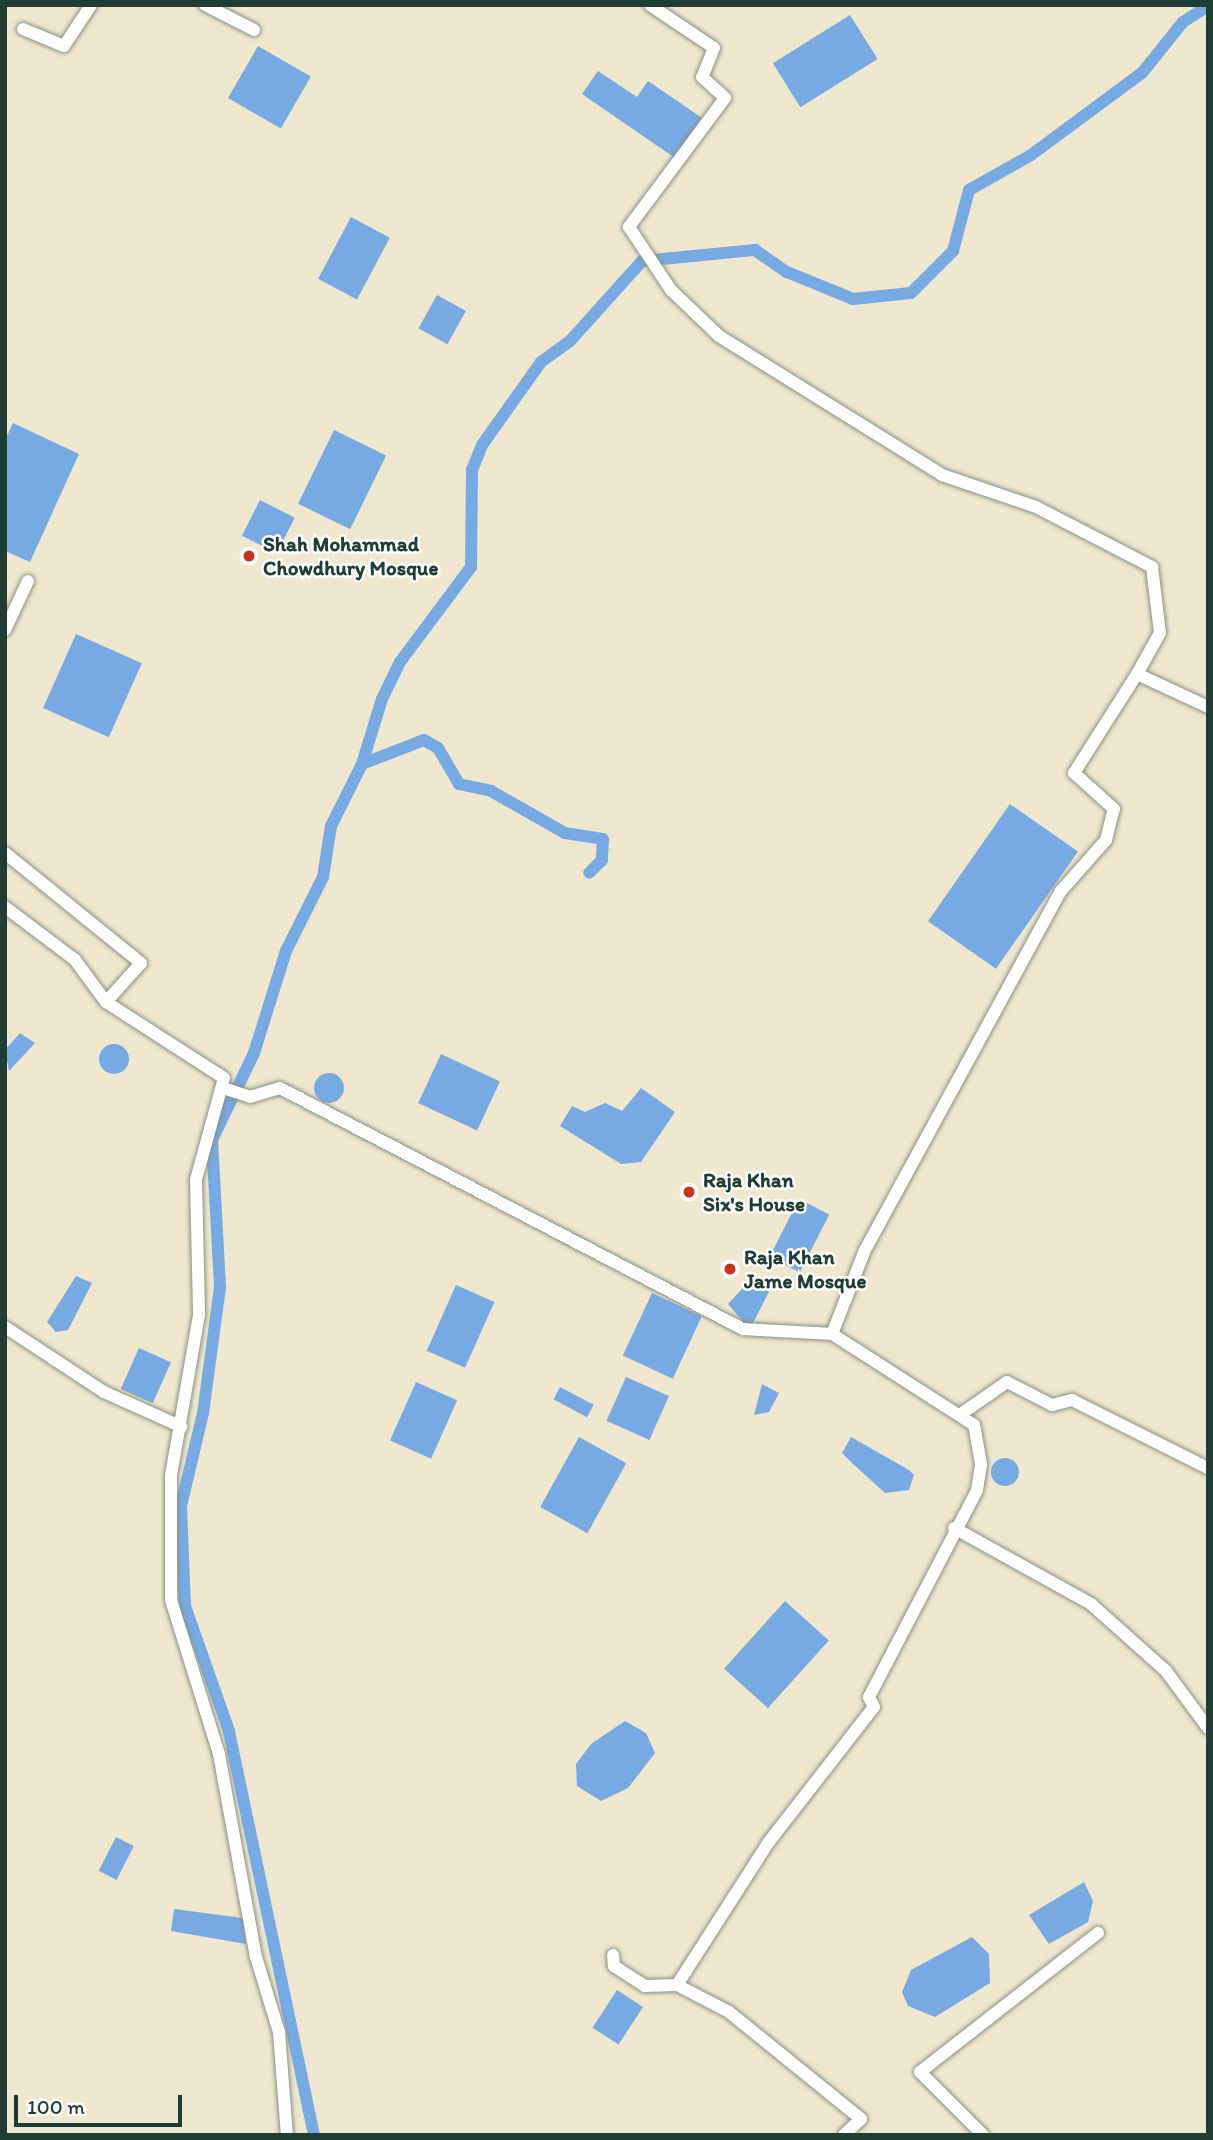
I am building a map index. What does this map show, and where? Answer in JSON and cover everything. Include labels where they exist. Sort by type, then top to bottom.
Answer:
[{"type":"street","points":[[23,29],[64,46],[91,5]]},
{"type":"street","points":[[205,5],[254,30]]},
{"type":"street","points":[[650,5],[714,48],[702,76],[725,98],[629,227],[671,290],[719,336],[942,475],[1036,507],[1152,567],[1160,633],[1074,773],[1114,809],[1106,840],[1061,891],[865,1250],[832,1334]]},
{"type":"street","points":[[5,630],[28,581]]},
{"type":"street","points":[[1137,674],[1208,707]]},
{"type":"street","points":[[5,853],[141,963],[106,1002]]},
{"type":"street","points":[[5,906],[75,960],[106,1002],[224,1079],[196,1180],[199,1304],[182,1427],[171,1476],[171,1600],[219,1754],[256,1957],[279,2032],[287,2135]]},
{"type":"street","points":[[223,1088],[250,1097],[280,1088],[743,1329],[832,1334],[961,1414],[974,1425],[981,1464],[977,1490],[954,1528],[869,1697],[874,1707],[768,1843],[677,1985]]},
{"type":"street","points":[[5,1327],[104,1392],[182,1427]]},
{"type":"street","points":[[961,1414],[1007,1382],[1052,1405],[1072,1400],[1208,1468]]},
{"type":"street","points":[[954,1528],[1091,1604],[1166,1671],[1208,1728]]},
{"type":"street","points":[[982,2135],[920,2072],[1098,1933]]},
{"type":"street","points":[[613,1955],[614,1966],[645,1986],[677,1985],[729,2012],[860,2119],[844,2135]]},
{"type":"water","points":[[850,15],[878,59],[800,107],[773,63]]},
{"type":"water","points":[[258,46],[311,76],[281,128],[228,98]]},
{"type":"water","points":[[598,71],[637,97],[648,81],[702,118],[675,158],[582,94]]},
{"type":"water","points":[[351,217],[390,238],[357,299],[318,279]]},
{"type":"water","points":[[437,295],[466,311],[447,344],[419,328]]},
{"type":"water","points":[[13,423],[79,454],[30,562],[5,551],[5,440]]},
{"type":"water","points":[[334,430],[386,455],[350,529],[298,504]]},
{"type":"water","points":[[260,500],[295,518],[277,553],[242,536]]},
{"type":"water","points":[[76,634],[142,663],[109,737],[43,708]]},
{"type":"water","points":[[1010,804],[1078,852],[996,969],[928,921]]},
{"type":"water","points":[[20,1033],[35,1043],[9,1071],[5,1050]]},
{"type":"water","points":[[114,1044],[125,1048],[129,1059],[125,1070],[114,1074],[103,1070],[99,1059],[103,1048]]},
{"type":"water","points":[[441,1054],[500,1081],[477,1130],[418,1103]]},
{"type":"water","points":[[329,1073],[340,1077],[344,1088],[340,1099],[329,1103],[318,1099],[314,1088],[318,1077]]},
{"type":"water","points":[[641,1088],[675,1112],[641,1162],[621,1164],[560,1126],[572,1106],[585,1112],[605,1103],[622,1111]]},
{"type":"water","points":[[799,1199],[829,1214],[800,1272],[769,1257]]},
{"type":"water","points":[[76,1276],[92,1283],[68,1330],[56,1332],[47,1322]]},
{"type":"water","points":[[754,1276],[769,1292],[753,1323],[744,1323],[728,1304]]},
{"type":"water","points":[[456,1285],[494,1302],[465,1368],[427,1351]]},
{"type":"water","points":[[652,1293],[702,1316],[673,1379],[623,1356]]},
{"type":"water","points":[[139,1348],[171,1362],[153,1403],[121,1389]]},
{"type":"water","points":[[626,1377],[669,1396],[649,1440],[606,1421]]},
{"type":"water","points":[[416,1382],[457,1400],[431,1459],[390,1440]]},
{"type":"water","points":[[762,1384],[779,1393],[769,1412],[754,1415]]},
{"type":"water","points":[[560,1387],[594,1405],[587,1417],[553,1399]]},
{"type":"water","points":[[579,1437],[626,1463],[587,1533],[540,1507]]},
{"type":"water","points":[[851,1437],[909,1470],[914,1475],[909,1490],[885,1493],[852,1463],[842,1453]]},
{"type":"water","points":[[1005,1458],[1015,1462],[1019,1472],[1015,1482],[1005,1486],[995,1482],[991,1472],[995,1462]]},
{"type":"water","points":[[785,1601],[829,1640],[768,1708],[724,1669]]},
{"type":"water","points":[[625,1721],[646,1733],[655,1753],[628,1788],[601,1801],[577,1786],[576,1764],[591,1744]]},
{"type":"water","points":[[116,1837],[134,1846],[117,1880],[99,1871]]},
{"type":"water","points":[[1084,1882],[1093,1901],[1088,1922],[1049,1944],[1029,1915]]},
{"type":"water","points":[[174,1909],[243,1918],[246,1944],[171,1931]]},
{"type":"water","points":[[972,1937],[989,1954],[990,1983],[935,2017],[908,2006],[902,1992],[911,1970]]},
{"type":"water","points":[[617,1990],[643,2007],[618,2045],[592,2028]]},
{"type":"waterway","points":[[314,2135],[229,1731],[185,1606],[181,1506],[203,1413],[220,1287],[212,1140],[254,1053],[286,951],[323,877],[331,826],[362,764],[382,699],[400,662],[471,567],[472,470],[482,445],[541,362],[570,341],[642,261],[755,250],[787,272],[853,299],[911,293],[953,251],[969,190],[1031,155],[1142,73],[1183,22],[1208,6]]},
{"type":"waterway","points":[[362,764],[424,740],[438,748],[459,784],[491,791],[565,833],[603,839],[602,860],[589,873]]},
{"type":"place","name":"Shah Mohammad Chowdhury Mosque","points":[[249,556]]},
{"type":"place","name":"Raja Khan Six's House","points":[[689,1192]]},
{"type":"place","name":"Raja Khan Jame Mosque","points":[[730,1269]]}]
